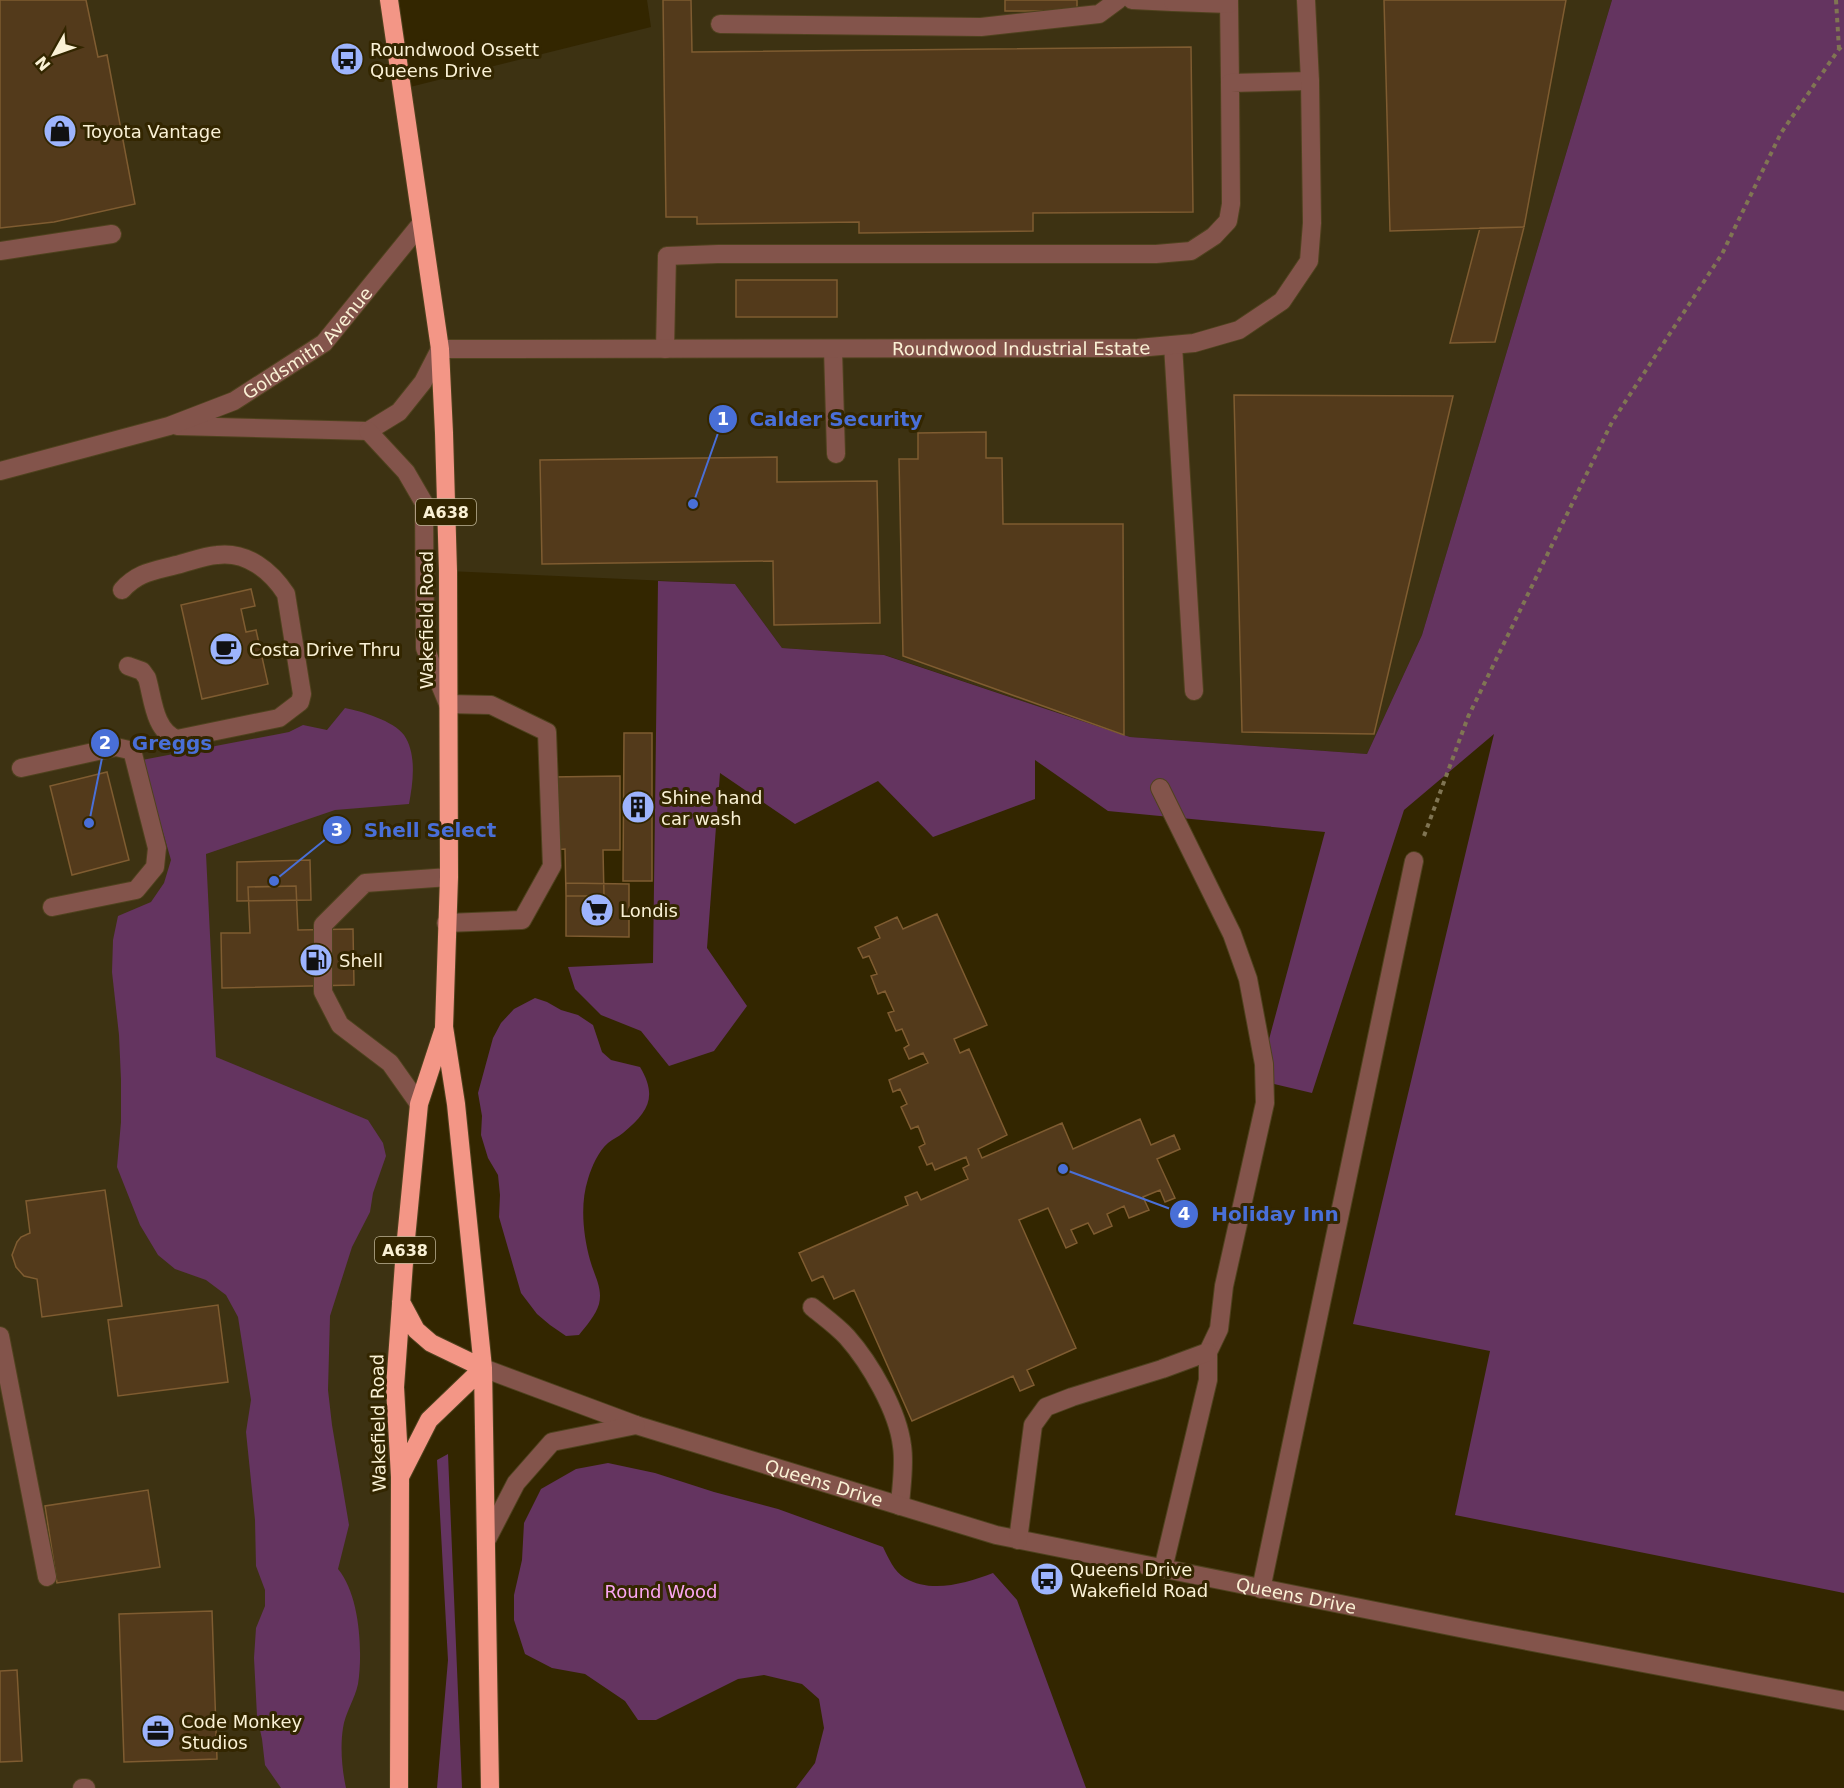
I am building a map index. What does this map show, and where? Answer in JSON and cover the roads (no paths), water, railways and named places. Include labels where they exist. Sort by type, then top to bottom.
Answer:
[{"type":"highway","name":"Wakefield Road","points":[[389,0],[440,350],[447,560],[448,704],[449,877],[444,1027],[456,1104],[483,1368],[490,1788]]},
{"type":"highway","name":"Wakefield Road","points":[[399,1788],[400,1477],[395,1387],[419,1104],[444,1027]]},
{"type":"highway","points":[[400,1477],[429,1420],[483,1368],[431,1344],[416,1330],[401,1301]]},
{"type":"street","points":[[720,24],[981,27],[1099,14],[1118,0]]},
{"type":"street","points":[[665,349],[667,256],[1156,254],[1191,251],[1214,236],[1227,221],[1232,204],[1229,2],[1132,0]]},
{"type":"street","name":"Roundwood Industrial Estate","points":[[440,350],[1138,348],[1194,343],[1239,330],[1282,301],[1309,261],[1312,223],[1310,81],[1306,0]]},
{"type":"street","points":[[1230,83],[1310,81]]},
{"type":"street","name":"Goldsmith Avenue","points":[[0,471],[169,426],[234,401],[324,343],[420,225]]},
{"type":"street","points":[[0,250],[112,234]]},
{"type":"street","points":[[1173,345],[1194,691]]},
{"type":"street","points":[[833,349],[836,454]]},
{"type":"street","points":[[440,350],[423,382],[399,412],[368,431],[406,472],[424,503],[425,648],[448,704],[490,705],[547,732],[552,866],[522,920],[446,923]]},
{"type":"street","name":"Goldsmith Avenue","points":[[169,426],[368,431]]},
{"type":"street","points":[[122,590],[131,579],[218,554],[238,556],[262,566],[277,580],[286,594],[302,694],[300,702],[279,718],[177,739],[168,736],[162,728],[147,678],[142,671],[128,666]]},
{"type":"street","points":[[21,768],[116,747],[129,750],[133,754],[137,767],[157,848],[155,867],[136,890],[52,907]]},
{"type":"street","points":[[1160,788],[1232,934],[1248,979],[1264,1064],[1265,1103],[1224,1287],[1219,1329],[1208,1352],[1208,1380],[1163,1569]]},
{"type":"street","points":[[1261,1589],[1414,861]]},
{"type":"street","points":[[419,1104],[390,1063],[340,1025],[323,992],[323,925],[365,883],[449,877]]},
{"type":"street","points":[[812,1307],[845,1335],[861,1355],[889,1405],[903,1449],[900,1506]]},
{"type":"street","points":[[0,1336],[47,1577]]},
{"type":"street","points":[[1018,1540],[1033,1425],[1046,1407],[1208,1352]]},
{"type":"street","name":"Queens Drive","points":[[483,1368],[636,1425],[996,1535],[1261,1589],[1844,1701]]},
{"type":"street","points":[[486,1541],[516,1483],[552,1442],[636,1425]]},
{"type":"place","name":"Roundwood Ossett Queens Drive","points":[[347,59]]},
{"type":"place","name":"Toyota Vantage","points":[[60,131]]},
{"type":"place","name":"Calder Security","points":[[693,504]]},
{"type":"place","name":"Costa Drive Thru","points":[[226,649]]},
{"type":"place","name":"Shine hand car wash","points":[[638,807]]},
{"type":"place","name":"Greggs","points":[[89,823]]},
{"type":"place","name":"Shell Select","points":[[274,881]]},
{"type":"place","name":"Londis","points":[[597,910]]},
{"type":"place","name":"Shell","points":[[316,960]]},
{"type":"place","name":"Holiday Inn","points":[[1063,1169]]},
{"type":"place","name":"Queens Drive Wakefield Road","points":[[1047,1579]]},
{"type":"place","name":"Code Monkey Studios","points":[[158,1731]]},
{"type":"park label","name":"Round Wood","points":[[661,1591]]}]
